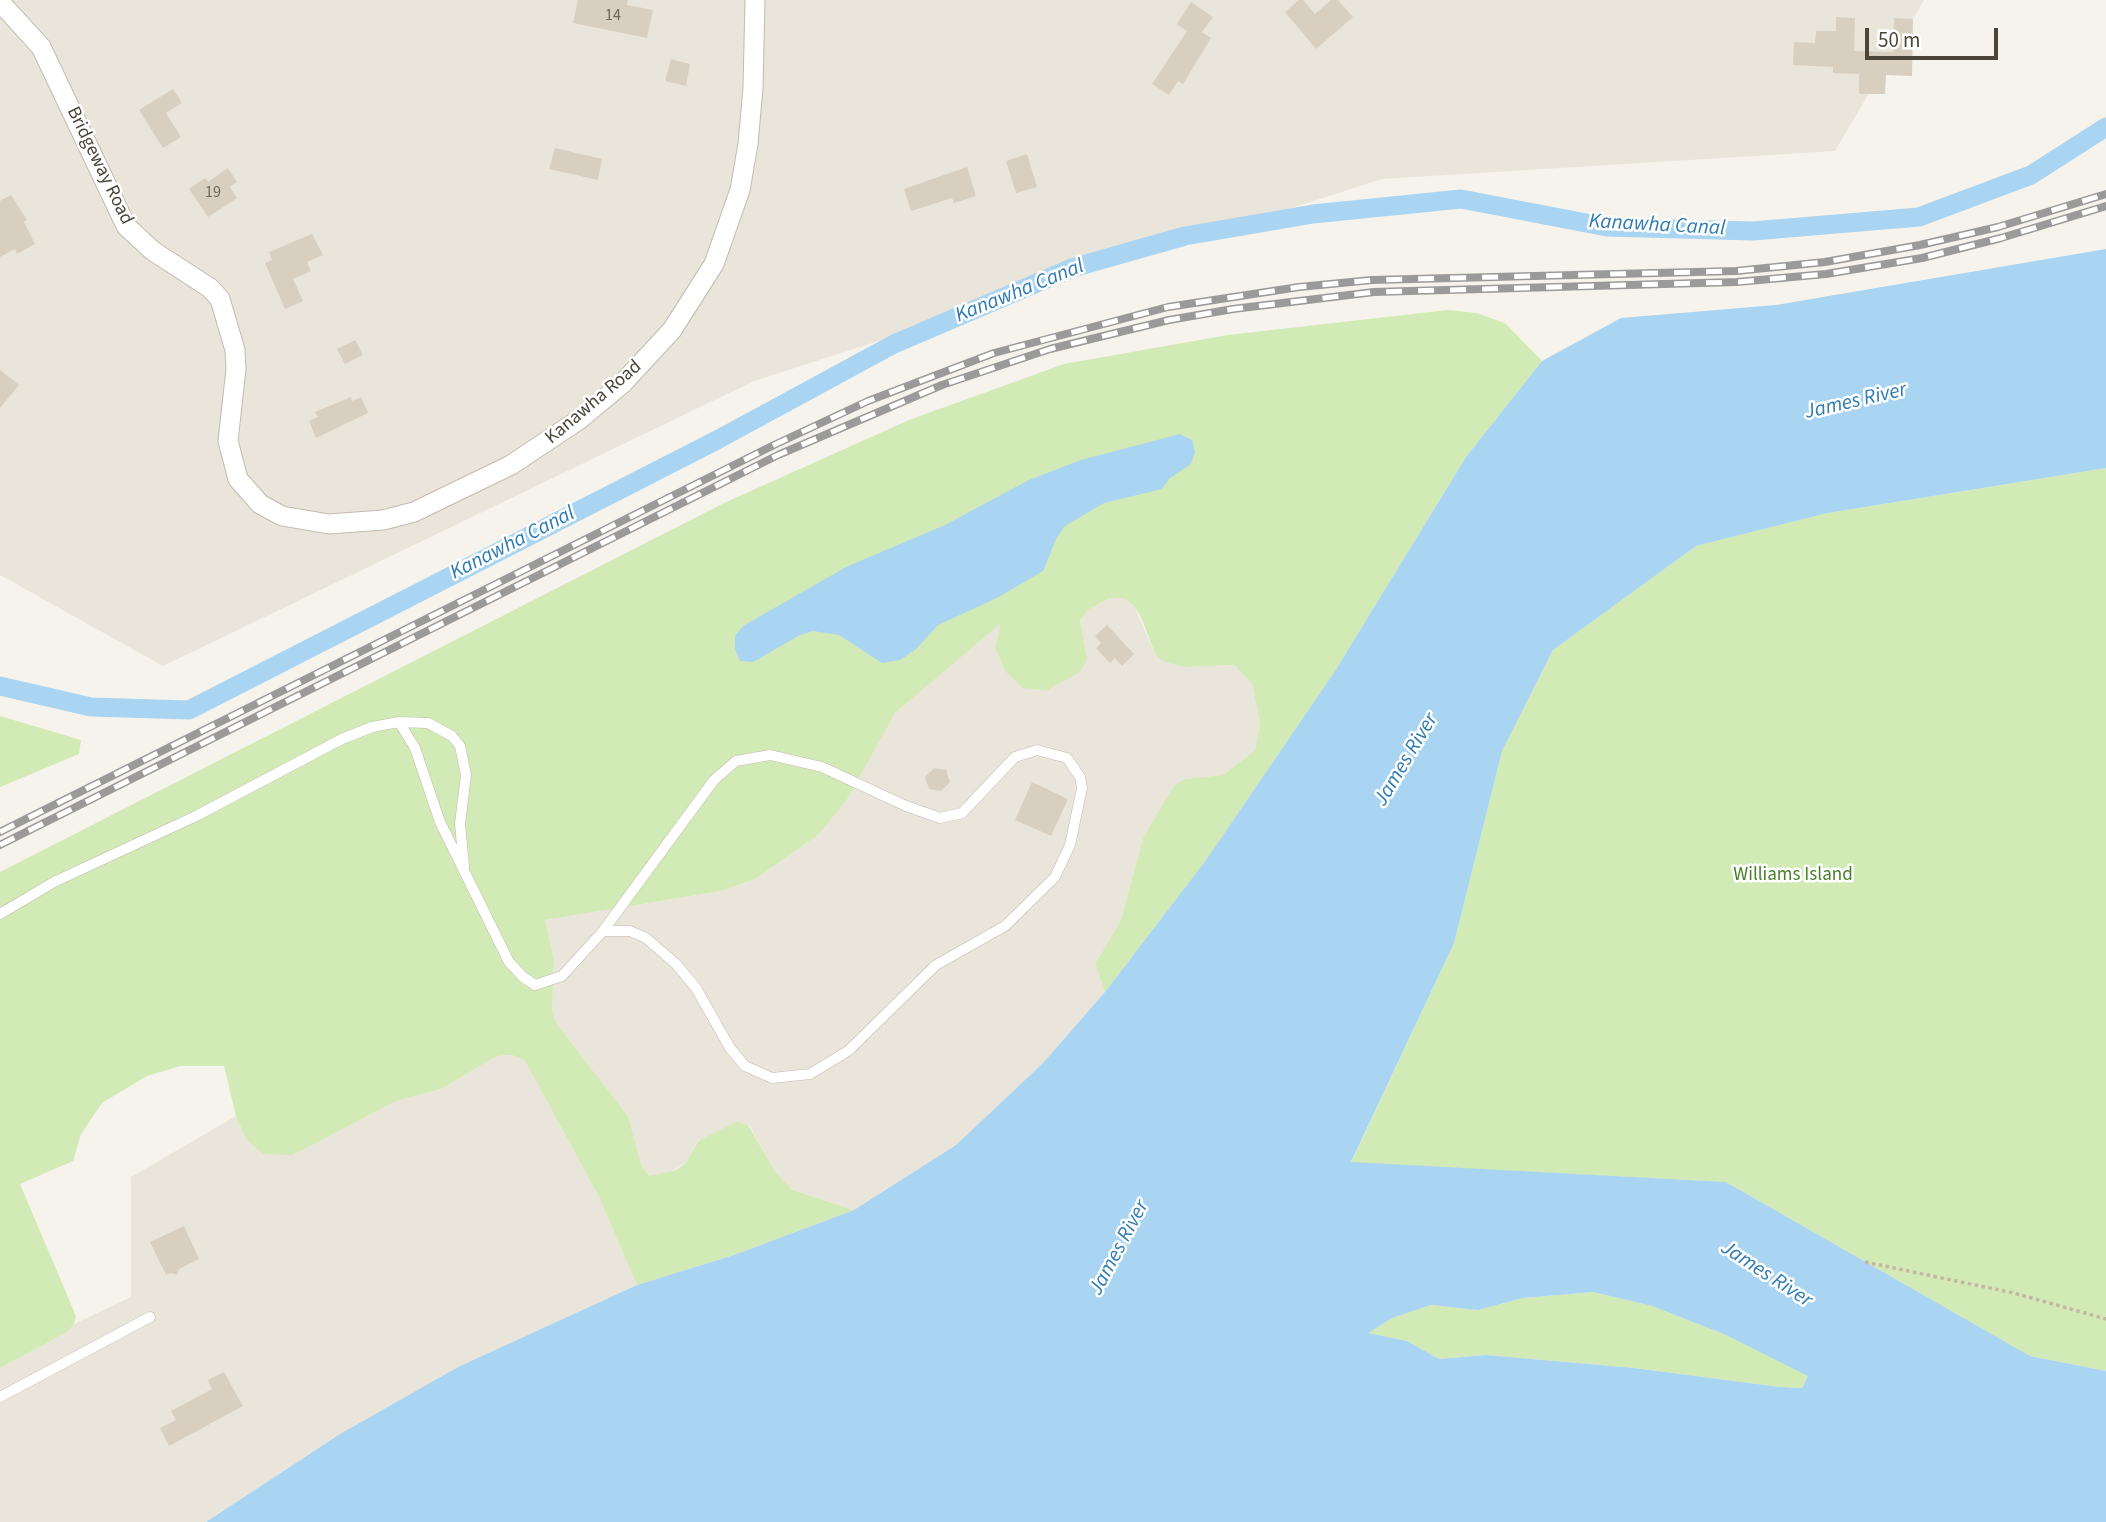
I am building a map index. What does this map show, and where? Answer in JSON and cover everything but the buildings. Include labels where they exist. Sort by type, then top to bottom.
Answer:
[{"type":"street","name":"Kanawha Road","points":[[340,524],[383,520],[414,512],[511,465],[580,419],[622,384],[672,330],[714,264],[740,190],[748,144],[753,88],[755,0]]},
{"type":"street","name":"Bridgeway Road","points":[[0,2],[41,47],[126,226],[153,251],[210,288],[220,299],[235,350],[228,441],[238,479],[260,504],[282,516],[301,521],[340,524]]},
{"type":"lane","points":[[399,722],[415,748],[440,822],[509,962],[535,985],[567,972],[603,931],[714,780],[736,761],[770,755],[822,767],[906,806],[940,818],[962,813],[1000,770],[1025,752],[1051,751],[1067,758],[1080,777],[1082,788],[1070,845],[1055,877],[1004,926],[936,965],[848,1051],[810,1074],[772,1078],[745,1066],[730,1048],[696,988],[676,964],[646,938],[630,931],[603,931]]},
{"type":"lane","points":[[0,915],[54,882],[196,816],[342,739],[372,727],[399,722],[428,723],[452,736],[460,746],[466,775],[460,824],[464,866]]},
{"type":"lane","points":[[0,1397],[150,1317]]},
{"type":"path","points":[[1865,1262],[2014,1293],[2106,1319]]},
{"type":"shaded area","points":[[0,0],[1924,0],[1835,151],[1382,179],[754,381],[163,666],[0,575]]},
{"type":"shaded area","points":[[1111,598],[1123,598],[1134,606],[1156,656],[1184,667],[1234,665],[1252,684],[1260,723],[1255,750],[1223,775],[1185,779],[1143,838],[1121,920],[1095,964],[1105,992],[1043,1063],[956,1145],[854,1210],[792,1190],[775,1171],[749,1125],[698,1140],[686,1163],[664,1175],[651,1176],[642,1167],[628,1116],[556,1023],[552,1011],[554,959],[545,920],[721,891],[755,879],[818,835],[895,713],[1002,621],[995,647],[1005,671],[1087,659],[1080,620],[1088,610]]},
{"type":"shaded area","points":[[512,1055],[525,1061],[599,1197],[637,1285],[458,1367],[340,1434],[206,1522],[0,1522],[0,1368],[67,1332],[74,1324],[131,1297],[131,1177],[236,1116],[246,1139],[293,1155],[396,1101],[441,1089],[497,1056]]},
{"type":"green space","points":[[1448,310],[1476,313],[1505,323],[1542,361],[1466,457],[1335,671],[1206,860],[1105,992],[1095,964],[1121,920],[1143,838],[1174,786],[1185,779],[1223,775],[1255,750],[1260,723],[1252,684],[1234,665],[1184,667],[1156,656],[1141,617],[1134,606],[1123,598],[1110,598],[1088,610],[1080,620],[1087,659],[1081,671],[1048,690],[1023,688],[1005,671],[995,647],[1001,623],[895,713],[847,799],[818,835],[755,879],[721,891],[545,920],[554,959],[552,1011],[556,1023],[628,1116],[642,1167],[650,1176],[676,1170],[686,1163],[698,1141],[736,1122],[748,1125],[775,1171],[792,1190],[854,1210],[734,1255],[637,1285],[599,1197],[525,1061],[512,1055],[497,1056],[441,1089],[396,1101],[293,1155],[263,1154],[246,1139],[236,1116],[224,1066],[180,1066],[147,1076],[102,1103],[81,1134],[73,1161],[20,1184],[76,1316],[74,1324],[67,1332],[0,1368],[0,872],[724,503],[909,420],[1064,364],[1228,335]]},
{"type":"green space","name":"Williams Island","points":[[2106,468],[2106,1371],[2030,1356],[1726,1182],[1351,1163],[1454,943],[1502,751],[1553,650],[1696,546],[1828,513]]},
{"type":"green space","points":[[0,716],[81,740],[79,754],[0,787]]},
{"type":"green space","points":[[1593,1292],[1652,1306],[1726,1335],[1809,1375],[1802,1388],[1634,1368],[1486,1355],[1439,1359],[1407,1341],[1367,1333],[1392,1318],[1431,1305],[1478,1310],[1523,1298]]},
{"type":"water","name":"James River","points":[[2106,249],[2106,468],[1828,513],[1696,546],[1553,650],[1502,751],[1454,943],[1351,1162],[1726,1182],[2030,1356],[2106,1371],[2106,1522],[206,1522],[340,1434],[458,1367],[637,1285],[734,1255],[854,1210],[956,1145],[1043,1063],[1105,992],[1206,860],[1335,671],[1466,457],[1542,361],[1621,318],[1776,305]],"holes":[[[1593,1292],[1652,1306],[1726,1335],[1808,1376],[1802,1388],[1780,1387],[1634,1368],[1486,1355],[1439,1359],[1407,1341],[1368,1333],[1392,1318],[1431,1305],[1478,1310],[1523,1298]]]},
{"type":"water","points":[[1180,434],[1192,440],[1195,452],[1191,464],[1170,478],[1162,489],[1104,503],[1065,526],[1057,537],[1043,571],[997,598],[938,625],[916,649],[900,660],[882,663],[839,635],[813,631],[800,635],[753,662],[740,661],[735,649],[735,636],[743,626],[846,567],[945,525],[1029,480],[1081,460]]},
{"type":"waterway","name":"Kanawha Canal","points":[[0,686],[91,707],[189,710],[717,440],[894,344],[1072,268],[1185,236],[1313,214],[1461,199],[1607,227],[1753,231],[1919,217],[2031,175],[2106,127]]},
{"type":"railway","points":[[0,832],[774,445],[868,401],[994,353],[1168,307],[1299,287],[1372,280],[1736,271],[1825,262],[1920,245],[1998,227],[2106,194]]},
{"type":"railway","points":[[0,845],[778,455],[942,385],[1050,349],[1169,320],[1233,309],[1374,292],[1737,282],[1826,274],[1922,258],[2001,238],[2106,206]]}]
